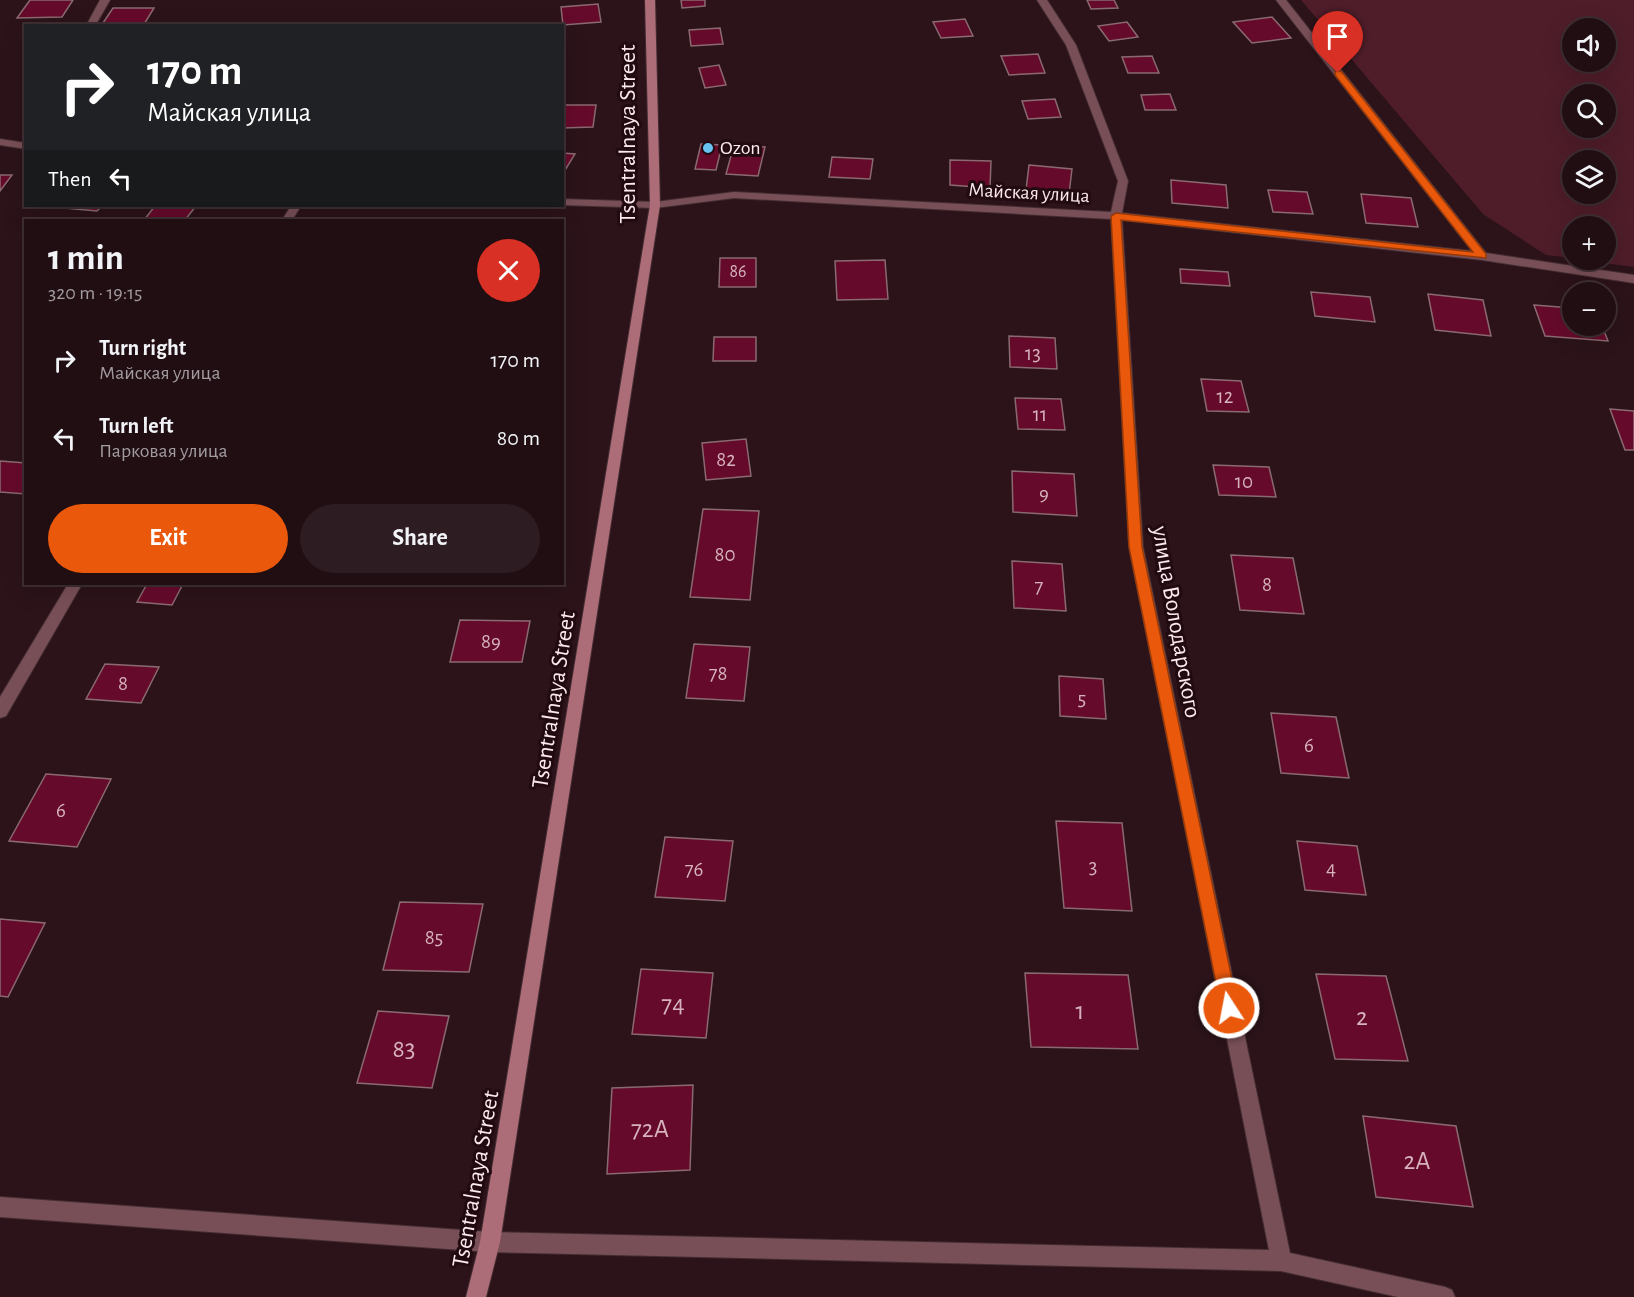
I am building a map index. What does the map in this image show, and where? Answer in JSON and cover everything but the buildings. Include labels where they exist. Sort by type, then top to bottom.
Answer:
[{"type":"main road","name":"Tsentralnaya Street","points":[[476,1297],[490,1242],[655,206],[650,0]]},
{"type":"street","points":[[91,24],[105,0]]},
{"type":"street","name":"улица Володарского","points":[[1042,0],[1071,45],[1123,181],[1116,216],[1136,547],[1281,1261]]},
{"type":"street","points":[[1281,0],[1482,256]]},
{"type":"street","points":[[0,142],[24,144]]},
{"type":"street","name":"Майская улица","points":[[564,202],[655,206],[734,195],[1116,216],[1482,256],[1634,279]]},
{"type":"street","points":[[0,711],[74,585]]},
{"type":"street","points":[[0,1207],[490,1242],[1281,1261],[1445,1297]]},
{"type":"shaded area","points":[[1301,0],[1634,0],[1634,267],[1616,265],[1616,216],[1562,216],[1562,257],[1546,255],[1483,214]]},
{"type":"place","name":"Ozon","points":[[708,148]]},
{"type":"route","points":[[1229,1008],[1136,547],[1116,216],[1482,256],[1338,73]]}]
